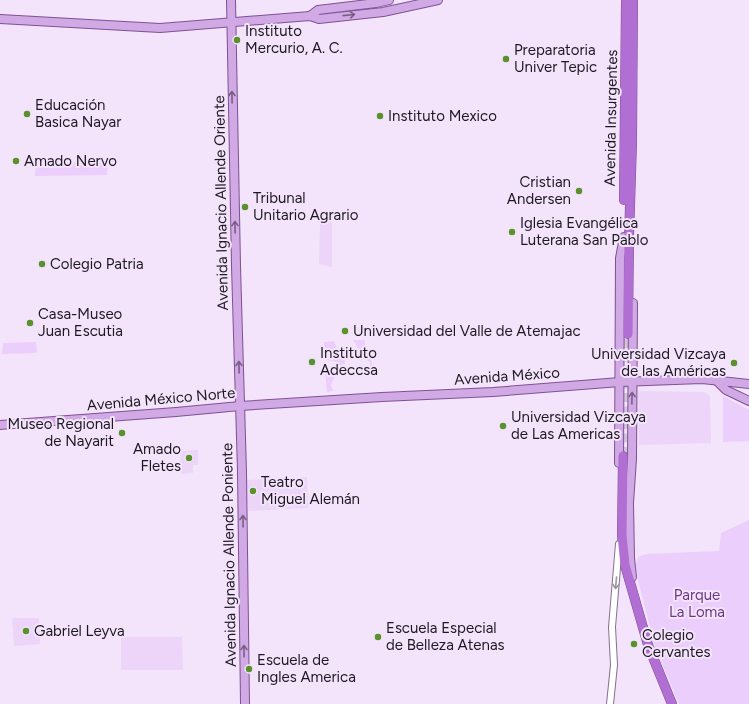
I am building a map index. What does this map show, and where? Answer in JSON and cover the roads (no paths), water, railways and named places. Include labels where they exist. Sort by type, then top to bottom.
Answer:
[{"type":"highway","name":"Avenida Insurgentes","points":[[624,336],[626,237],[626,0]]},
{"type":"highway","name":"Avenida Insurgentes","points":[[626,237],[632,142],[633,0]]},
{"type":"highway","points":[[627,455],[622,535],[623,555],[648,645],[672,704]]},
{"type":"main road","name":"Avenida Ignacio Allende Oriente","points":[[231,0],[240,406]]},
{"type":"main road","points":[[310,16],[318,10],[389,0]]},
{"type":"main road","points":[[0,19],[160,28],[231,21],[310,16],[319,18],[384,12],[438,0]]},
{"type":"main road","name":"Avenida Insurgentes","points":[[619,544],[620,382],[624,336],[620,262],[621,251],[626,237]]},
{"type":"main road","name":"Avenida Insurgentes","points":[[626,237],[632,252],[633,344],[627,455],[630,562],[641,623]]},
{"type":"main road","points":[[624,336],[622,346],[625,349],[630,348],[633,344]]},
{"type":"main road","name":"Avenida México","points":[[325,400],[382,396],[493,392],[632,381],[687,379],[749,384]]},
{"type":"main road","points":[[717,381],[726,390],[749,401]]},
{"type":"main road","points":[[749,384],[742,388],[741,392],[744,398],[749,401]]},
{"type":"main road","name":"Avenida México Norte","points":[[0,425],[325,400]]},
{"type":"main road","name":"Avenida Ignacio Allende Poniente","points":[[240,406],[244,548],[245,704]]},
{"type":"street","points":[[610,704],[614,666],[612,627],[619,544]]},
{"type":"tunnel","points":[[623,456],[624,333]]},
{"type":"place","name":"Instituto Mercurio, A. C.","points":[[237,40]]},
{"type":"place","name":"Preparatoria Univer Tepic","points":[[506,59]]},
{"type":"place","name":"Educación Basica Nayar","points":[[27,114]]},
{"type":"place","name":"Instituto Mexico","points":[[380,116]]},
{"type":"place","name":"Amado Nervo","points":[[16,161]]},
{"type":"place","name":"Cristian Andersen","points":[[579,191]]},
{"type":"place","name":"Tribunal Unitario Agrario","points":[[245,207]]},
{"type":"place","name":"Iglesia Evangélica Luterana San Pablo","points":[[512,232]]},
{"type":"place","name":"Colegio Patria","points":[[42,264]]},
{"type":"place","name":"Casa-Museo Juan Escutia","points":[[30,323]]},
{"type":"place","name":"Universidad del Valle de Atemajac","points":[[345,331]]},
{"type":"place","name":"Instituto Adeccsa","points":[[312,362]]},
{"type":"place","name":"Universidad Vizcaya de las Américas","points":[[734,363]]},
{"type":"place","name":"Universidad Vizcaya de Las Americas","points":[[503,426]]},
{"type":"place","name":"Museo Regional de Nayarit","points":[[122,433]]},
{"type":"place","name":"Amado Fletes","points":[[189,458]]},
{"type":"place","name":"Teatro Miguel Alemán","points":[[253,491]]},
{"type":"place","name":"Gabriel Leyva","points":[[26,631]]},
{"type":"place","name":"Escuela Especial de Belleza Atenas","points":[[378,637]]},
{"type":"place","name":"Colegio Cervantes","points":[[634,644]]},
{"type":"place","name":"Escuela de Ingles America","points":[[249,669]]},
{"type":"park label","name":"Parque La Loma","points":[[697,604]]}]
